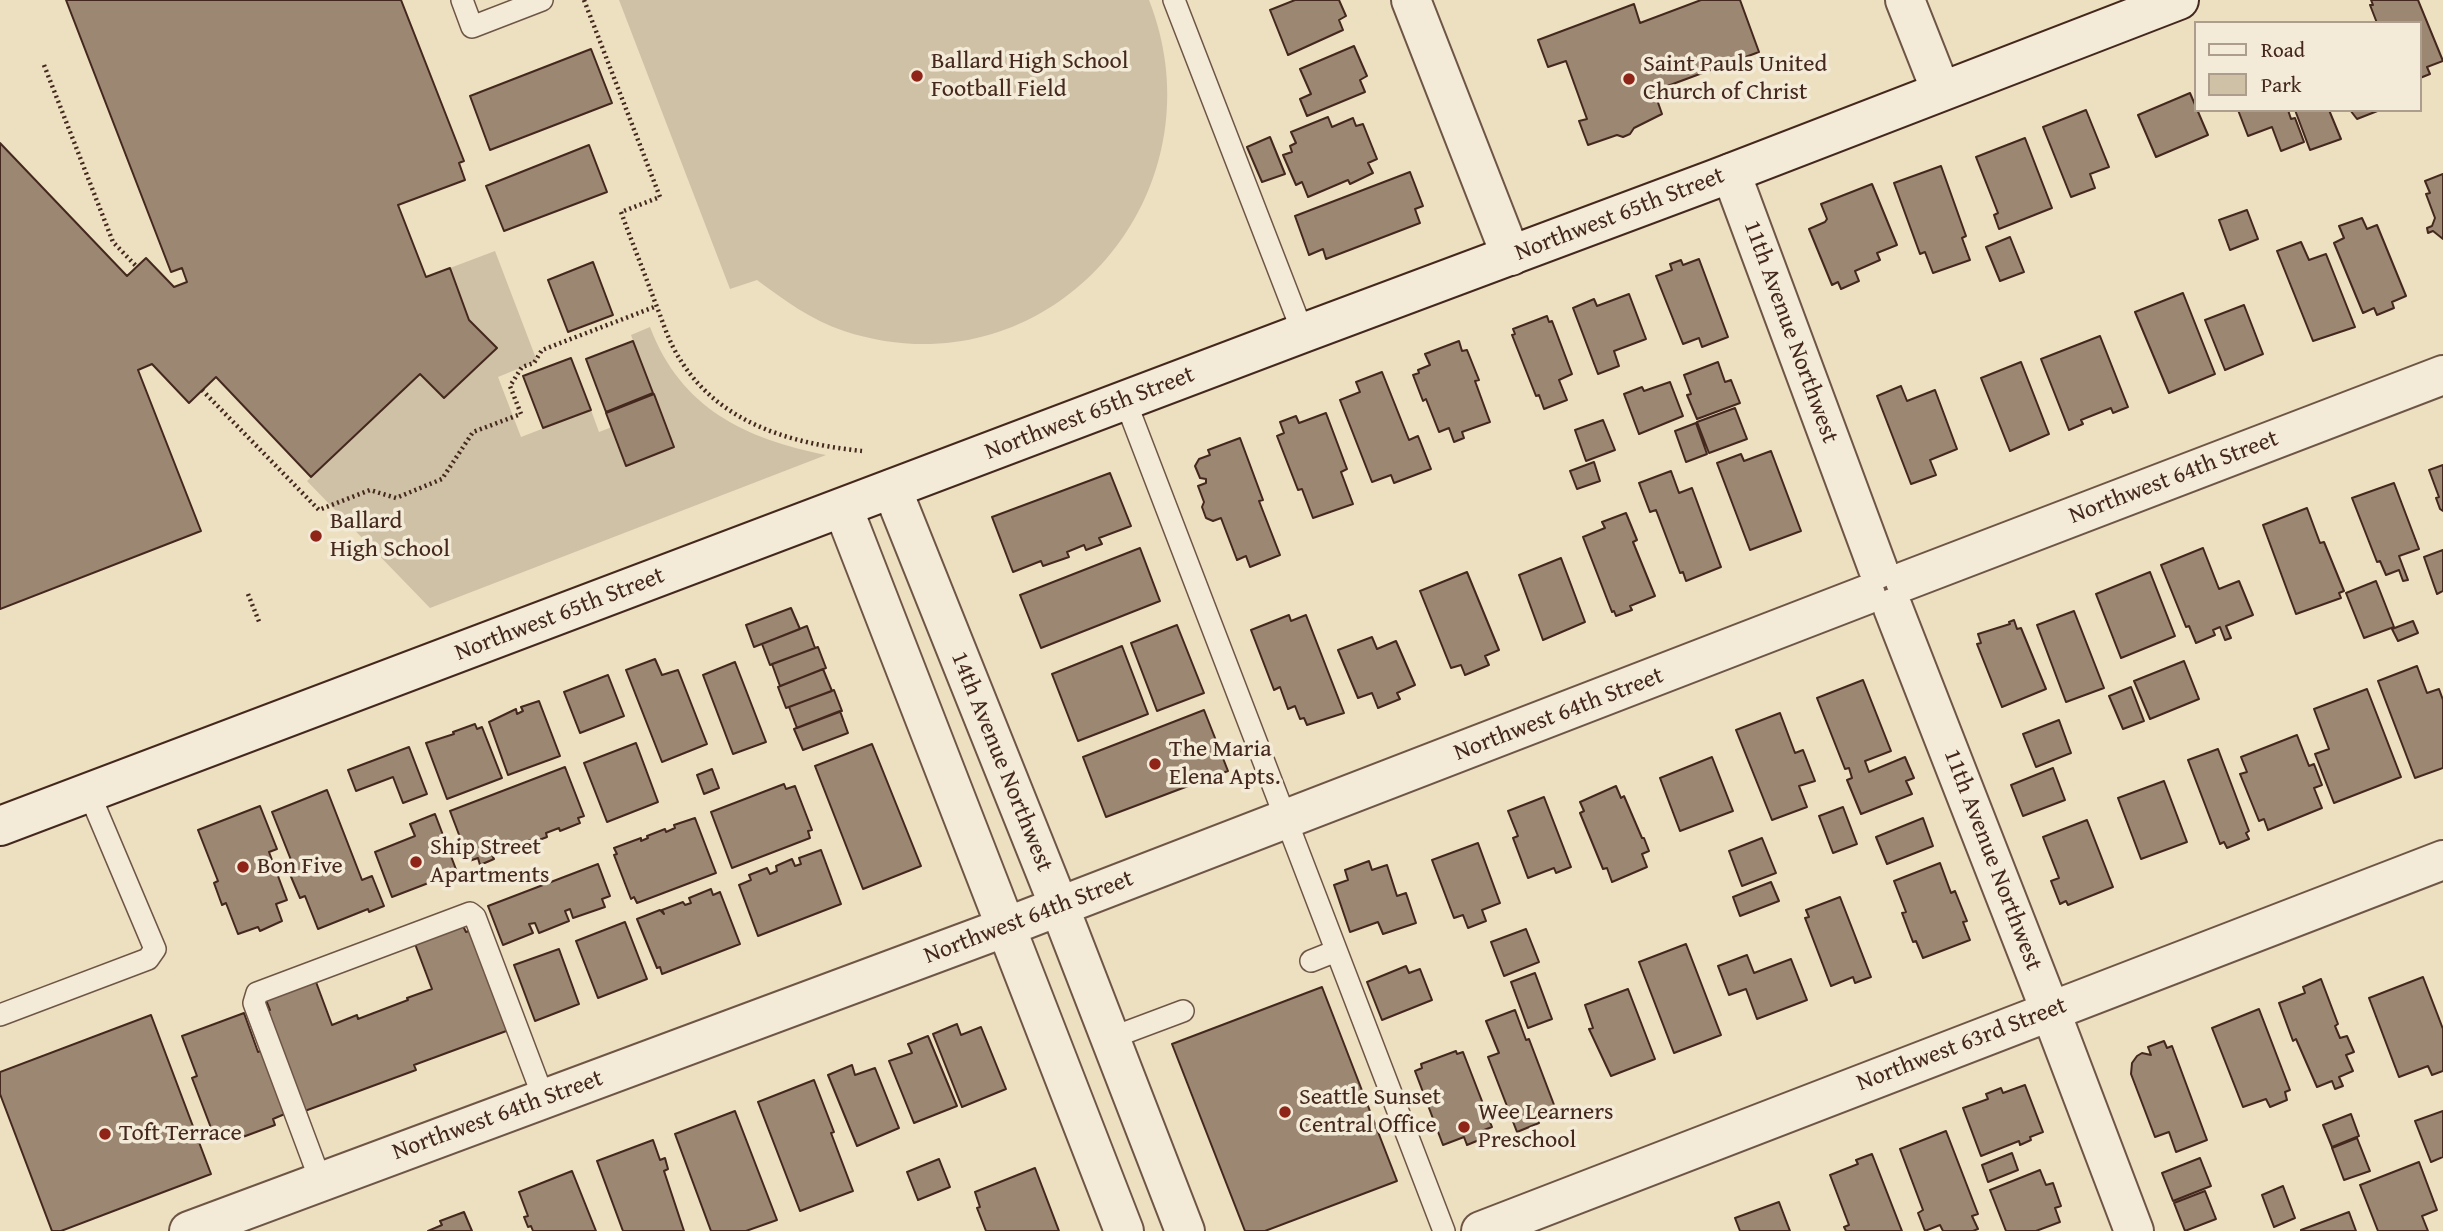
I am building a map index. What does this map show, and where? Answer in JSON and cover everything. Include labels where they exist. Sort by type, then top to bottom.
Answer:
[{"type":"street","points":[[1411,0],[1511,256]]},
{"type":"street","points":[[1905,0],[1941,91]]},
{"type":"street","name":"Northwest 65th Street","points":[[0,826],[1731,173],[2179,0]]},
{"type":"street","name":"11th Avenue Northwest","points":[[1731,173],[1886,588],[2134,1231]]},
{"type":"street","name":"Northwest 64th Street","points":[[189,1231],[1006,928],[2443,375]]},
{"type":"street","name":"14th Avenue Northwest","points":[[892,489],[1059,906],[1185,1231]]},
{"type":"street","points":[[843,508],[1124,1231]]},
{"type":"street","name":"Northwest 63rd Street","points":[[1481,1231],[2443,860]]},
{"type":"lane","points":[[462,0],[472,27],[542,0]]},
{"type":"lane","points":[[1174,0],[1303,333]]},
{"type":"lane","points":[[1125,400],[1444,1231]]},
{"type":"lane","points":[[0,1015],[148,959],[155,949],[89,793]]},
{"type":"lane","points":[[321,1182],[254,1003],[257,993],[470,913],[475,917],[544,1099]]},
{"type":"lane","points":[[1311,961],[1336,951]]},
{"type":"lane","points":[[1111,1038],[1183,1011]]},
{"type":"path","points":[[584,0],[660,197],[621,212],[673,348],[703,389],[746,422],[796,440],[863,451]]},
{"type":"path","points":[[44,65],[113,242],[137,267]]},
{"type":"path","points":[[202,390],[319,510],[370,490],[396,498],[442,479],[472,432],[521,414],[510,386],[522,367],[534,363],[542,350],[657,306]]},
{"type":"path","points":[[248,594],[260,624]]},
{"type":"green space","points":[[619,0],[1149,0],[1166,73],[1163,144],[1140,209],[1102,264],[1050,307],[989,335],[919,344],[844,331],[809,315],[757,280],[730,289]]},
{"type":"green space","points":[[495,251],[537,361],[498,377],[521,437],[591,410],[599,432],[612,427],[674,447],[631,335],[650,327],[663,355],[679,379],[698,399],[720,416],[769,440],[826,455],[430,608],[307,481],[420,374],[496,347],[469,320],[450,268]]},
{"type":"building","points":[[66,0],[401,0],[464,161],[459,163],[465,180],[398,205],[426,277],[450,268],[469,320],[497,348],[444,398],[420,374],[311,477],[216,377],[189,403],[152,364],[138,370],[201,531],[0,609],[0,143],[127,276],[146,258],[174,287],[187,282],[182,268],[171,272]]},
{"type":"building","points":[[1295,0],[1339,0],[1346,16],[1339,20],[1343,30],[1288,55],[1270,10]]},
{"type":"building","name":"Saint Pauls United Church of Christ","points":[[1701,0],[1740,0],[1759,52],[1654,91],[1662,114],[1634,128],[1630,134],[1623,137],[1617,135],[1588,145],[1579,121],[1587,119],[1566,61],[1548,67],[1538,40],[1634,4],[1640,23]]},
{"type":"building","points":[[2371,0],[2418,0],[2443,61],[2427,67],[2430,74],[2422,77],[2422,21],[2376,21],[2370,5],[2373,5]]},
{"type":"building","points":[[1354,46],[1367,76],[1360,80],[1365,92],[1307,116],[1300,99],[1311,94],[1300,69]]},
{"type":"building","points":[[591,49],[612,103],[490,150],[470,96]]},
{"type":"building","points":[[2190,93],[2194,112],[2198,112],[2208,135],[2156,157],[2138,115]]},
{"type":"building","points":[[2086,110],[2109,167],[2090,174],[2095,188],[2071,197],[2043,127]]},
{"type":"building","points":[[2239,112],[2289,112],[2291,119],[2295,118],[2304,142],[2281,151],[2272,127],[2248,136]]},
{"type":"building","points":[[2296,112],[2330,112],[2341,139],[2310,150]]},
{"type":"building","points":[[2352,112],[2375,112],[2357,119]]},
{"type":"building","points":[[1328,117],[1332,127],[1353,118],[1356,126],[1363,124],[1377,159],[1368,163],[1373,173],[1350,184],[1348,180],[1308,197],[1302,182],[1296,185],[1283,155],[1292,152],[1290,146],[1296,143],[1291,132]]},
{"type":"building","points":[[1270,137],[1285,174],[1262,182],[1247,147]]},
{"type":"building","points":[[2025,138],[2052,208],[1999,229],[1994,215],[1998,213],[1976,157]]},
{"type":"building","points":[[589,145],[607,192],[504,231],[486,186]]},
{"type":"building","points":[[1941,166],[1966,236],[1962,238],[1970,260],[1933,273],[1925,252],[1920,254],[1894,183]]},
{"type":"building","points":[[1410,172],[1423,206],[1415,209],[1420,223],[1326,259],[1323,249],[1309,255],[1295,216]]},
{"type":"building","points":[[2443,174],[2443,239],[2433,231],[2428,233],[2427,228],[2432,226],[2435,218],[2426,194],[2430,193],[2425,181]]},
{"type":"building","points":[[1872,184],[1897,245],[1877,253],[1880,260],[1855,271],[1859,281],[1841,289],[1838,282],[1832,285],[1809,229],[1827,219],[1821,204]]},
{"type":"building","points":[[2247,210],[2258,239],[2230,250],[2219,220]]},
{"type":"building","points":[[2362,218],[2367,229],[2377,225],[2406,296],[2392,302],[2394,308],[2377,315],[2374,308],[2363,313],[2334,243],[2344,238],[2339,226]]},
{"type":"building","points":[[2010,237],[2024,272],[2000,281],[1986,247]]},
{"type":"building","points":[[2301,242],[2309,260],[2326,254],[2355,327],[2313,341],[2277,251]]},
{"type":"building","points":[[1699,259],[1728,337],[1702,347],[1699,338],[1683,344],[1656,276],[1672,270],[1670,264],[1681,260],[1683,265]]},
{"type":"building","points":[[593,262],[613,315],[568,332],[548,280]]},
{"type":"building","points":[[2183,293],[2215,374],[2169,393],[2135,312]]},
{"type":"building","points":[[1629,294],[1646,339],[1614,351],[1619,366],[1598,374],[1573,308],[1594,299],[1597,306]]},
{"type":"building","points":[[2244,305],[2263,354],[2225,370],[2205,320]]},
{"type":"building","points":[[1547,316],[1549,322],[1552,321],[1572,374],[1559,380],[1567,400],[1544,409],[1539,395],[1536,396],[1512,335],[1515,334],[1513,329]]},
{"type":"building","points":[[2100,336],[2128,407],[2113,413],[2111,408],[2081,420],[2083,424],[2069,430],[2041,359]]},
{"type":"building","points":[[633,341],[653,393],[606,412],[586,359]]},
{"type":"building","points":[[1459,341],[1462,351],[1467,350],[1479,380],[1475,381],[1490,422],[1462,432],[1464,438],[1454,442],[1449,428],[1439,432],[1413,375],[1430,365],[1425,354]]},
{"type":"building","points":[[571,358],[591,410],[543,428],[523,376]]},
{"type":"building","points":[[1718,362],[1725,382],[1731,380],[1740,403],[1697,419],[1687,395],[1691,394],[1684,375]]},
{"type":"building","points":[[2021,362],[2049,434],[2010,451],[1981,378]]},
{"type":"building","points":[[1382,372],[1409,440],[1418,436],[1431,469],[1394,483],[1391,475],[1372,482],[1340,400],[1360,392],[1356,382]]},
{"type":"building","points":[[1670,382],[1683,416],[1639,434],[1624,394],[1642,387],[1644,391]]},
{"type":"building","points":[[1901,386],[1907,401],[1935,390],[1957,449],[1930,460],[1936,475],[1911,484],[1877,396]]},
{"type":"building","points":[[654,394],[674,447],[626,466],[606,413]]},
{"type":"building","points":[[1735,408],[1747,439],[1709,453],[1697,422]]},
{"type":"building","points":[[1326,413],[1347,469],[1341,472],[1353,504],[1313,518],[1302,489],[1298,490],[1277,436],[1284,433],[1280,422],[1296,416],[1299,423]]},
{"type":"building","points":[[1603,420],[1615,450],[1586,461],[1575,430]]},
{"type":"building","points":[[1696,423],[1707,454],[1686,462],[1675,431]]},
{"type":"building","points":[[1240,438],[1263,500],[1259,501],[1280,555],[1250,567],[1246,556],[1237,560],[1221,518],[1213,521],[1206,518],[1198,486],[1206,483],[1206,479],[1200,478],[1195,466],[1199,459],[1210,455],[1208,450]]},
{"type":"building","points":[[1771,451],[1801,531],[1750,550],[1717,463],[1741,454],[1744,461]]},
{"type":"building","points":[[1594,462],[1600,481],[1577,489],[1570,471]]},
{"type":"building","points":[[2443,465],[2443,511],[2436,498],[2439,497],[2429,470]]},
{"type":"building","points":[[1671,471],[1679,493],[1692,488],[1721,567],[1686,581],[1683,572],[1680,573],[1656,510],[1650,512],[1639,483]]},
{"type":"building","points":[[1110,473],[1131,526],[1099,538],[1102,544],[1086,550],[1084,545],[1067,552],[1069,557],[1043,566],[1041,561],[1013,572],[992,517]]},
{"type":"building","points":[[2394,483],[2419,549],[2399,556],[2408,580],[2403,581],[2399,570],[2386,575],[2380,561],[2377,562],[2352,498]]},
{"type":"building","points":[[2307,508],[2320,543],[2324,542],[2344,591],[2339,593],[2341,598],[2296,614],[2263,525]]},
{"type":"building","points":[[1626,513],[1637,540],[1633,542],[1655,596],[1630,606],[1632,610],[1616,616],[1614,611],[1612,612],[1583,537],[1605,528],[1602,522]]},
{"type":"building","points":[[1140,548],[1160,601],[1041,648],[1020,595]]},
{"type":"building","points":[[2203,548],[2219,589],[2239,581],[2253,615],[2226,626],[2231,638],[2225,640],[2220,627],[2213,630],[2215,635],[2196,643],[2189,626],[2186,627],[2161,565]]},
{"type":"building","points":[[2443,550],[2443,591],[2437,594],[2424,557]]},
{"type":"building","points":[[1561,558],[1585,622],[1543,640],[1519,575]]},
{"type":"building","points":[[1467,572],[1499,650],[1485,656],[1489,665],[1465,675],[1461,665],[1451,668],[1420,591]]},
{"type":"building","points":[[2150,572],[2175,636],[2121,658],[2096,594]]},
{"type":"building","points":[[2376,581],[2394,627],[2364,638],[2346,593]]},
{"type":"building","points":[[791,608],[800,629],[754,647],[746,625]]},
{"type":"building","points":[[2074,611],[2104,688],[2066,702],[2037,625]]},
{"type":"building","points":[[1289,615],[1291,621],[1306,615],[1344,713],[1307,725],[1304,718],[1300,719],[1295,706],[1288,709],[1280,687],[1274,690],[1251,630]]},
{"type":"building","points":[[2014,620],[2017,629],[2021,628],[2046,689],[2002,707],[1977,644],[1981,643],[1978,634],[2010,624],[2009,622]]},
{"type":"building","points":[[2413,621],[2418,633],[2398,641],[2392,629]]},
{"type":"building","points":[[1177,625],[1204,693],[1157,711],[1131,643]]},
{"type":"building","points":[[807,626],[815,648],[770,665],[762,644]]},
{"type":"building","points":[[1372,637],[1377,649],[1396,641],[1415,685],[1397,693],[1400,699],[1378,708],[1372,693],[1358,698],[1338,650]]},
{"type":"building","points":[[1122,646],[1148,714],[1078,741],[1052,674]]},
{"type":"building","points":[[818,647],[826,668],[780,686],[772,664]]},
{"type":"building","points":[[655,659],[662,675],[678,670],[707,744],[662,762],[626,670]]},
{"type":"building","points":[[2184,661],[2199,699],[2150,719],[2134,681]]},
{"type":"building","points":[[735,662],[766,742],[733,754],[703,675]]},
{"type":"building","points":[[2417,666],[2427,693],[2439,689],[2443,700],[2443,768],[2415,778],[2378,681]]},
{"type":"building","points":[[823,669],[832,691],[786,708],[778,687]]},
{"type":"building","points":[[608,675],[624,716],[580,733],[564,692]]},
{"type":"building","points":[[1863,680],[1891,751],[1865,761],[1869,772],[1905,757],[1914,778],[1906,781],[1912,794],[1861,814],[1847,780],[1852,778],[1849,768],[1845,769],[1817,698]]},
{"type":"building","points":[[2131,687],[2144,721],[2123,729],[2109,696]]},
{"type":"building","points":[[2367,689],[2401,777],[2334,803],[2315,754],[2329,749],[2314,709]]},
{"type":"building","points":[[834,690],[842,711],[797,728],[789,707]]},
{"type":"building","points":[[539,701],[560,756],[508,775],[489,722],[516,709],[517,714],[523,711],[521,707]]},
{"type":"building","name":"The Maria Elena Apts.","points":[[1204,710],[1228,771],[1106,817],[1083,757]]},
{"type":"building","points":[[840,711],[848,733],[803,750],[794,729]]},
{"type":"building","points":[[1780,713],[1795,753],[1803,750],[1815,781],[1799,786],[1807,807],[1772,820],[1736,730]]},
{"type":"building","points":[[2059,720],[2071,753],[2036,767],[2023,734]]},
{"type":"building","points":[[475,724],[477,729],[482,727],[502,778],[447,799],[426,743]]},
{"type":"building","points":[[2297,735],[2309,766],[2314,764],[2322,785],[2314,788],[2322,808],[2268,830],[2264,819],[2259,821],[2240,774],[2247,772],[2241,757]]},
{"type":"building","points":[[636,743],[658,802],[607,822],[584,763]]},
{"type":"building","points":[[872,744],[921,866],[863,889],[815,766]]},
{"type":"building","name":"Ship Street Apartments","points":[[409,747],[427,794],[403,803],[393,777],[356,791],[348,770]]},
{"type":"building","points":[[2218,749],[2249,831],[2246,833],[2249,839],[2227,848],[2224,842],[2220,844],[2188,760]]},
{"type":"building","points":[[1712,757],[1733,811],[1680,831],[1660,778]]},
{"type":"building","points":[[565,767],[584,816],[578,818],[580,823],[546,833],[547,837],[531,843],[529,840],[528,846],[511,852],[509,846],[491,853],[494,859],[480,865],[478,858],[469,861],[450,811]]},
{"type":"building","points":[[2053,768],[2065,800],[2023,816],[2011,785]]},
{"type":"building","points":[[712,769],[719,788],[704,794],[697,775]]},
{"type":"building","points":[[2164,781],[2187,842],[2141,859],[2118,798]]},
{"type":"building","points":[[784,784],[786,789],[795,786],[812,830],[808,831],[810,838],[732,868],[711,812]]},
{"type":"building","points":[[1616,786],[1621,798],[1624,796],[1649,851],[1642,854],[1647,867],[1612,882],[1607,868],[1603,869],[1580,813],[1584,811],[1580,802]]},
{"type":"building","points":[[327,790],[362,880],[372,876],[384,906],[369,912],[368,909],[318,929],[305,896],[300,898],[289,872],[295,870],[272,812]]},
{"type":"building","points":[[1544,797],[1571,867],[1556,873],[1554,868],[1528,878],[1513,838],[1518,836],[1508,811]]},
{"type":"building","name":"Bon Five","points":[[260,806],[277,849],[269,852],[287,900],[276,904],[282,921],[260,931],[258,927],[238,934],[226,903],[222,905],[214,883],[218,881],[198,830]]},
{"type":"building","points":[[1843,807],[1857,844],[1833,853],[1819,816]]},
{"type":"building","name":"Ship Street Apartments","points":[[435,814],[457,872],[392,897],[375,852],[415,836],[410,824]]},
{"type":"building","points":[[695,818],[716,873],[637,903],[634,897],[631,899],[614,855],[617,854],[614,848],[641,838],[641,841],[665,829],[666,832],[675,828],[674,825]]},
{"type":"building","points":[[1923,818],[1933,846],[1887,864],[1876,837]]},
{"type":"building","points":[[2087,820],[2113,887],[2068,905],[2066,901],[2060,904],[2051,881],[2059,878],[2043,837]]},
{"type":"building","points":[[1762,838],[1776,873],[1742,886],[1729,851]]},
{"type":"building","points":[[1478,843],[1500,903],[1482,910],[1486,921],[1468,928],[1463,915],[1454,918],[1432,860]]},
{"type":"building","points":[[821,850],[841,904],[758,936],[739,885],[751,880],[749,875],[767,868],[770,874],[777,871],[776,866],[792,859],[795,866],[801,864],[799,858]]},
{"type":"building","points":[[1369,861],[1372,870],[1387,865],[1397,896],[1406,893],[1416,923],[1383,934],[1378,922],[1350,932],[1334,885],[1348,880],[1345,870]]},
{"type":"building","points":[[1940,863],[1951,893],[1955,891],[1967,921],[1963,922],[1970,940],[1923,958],[1916,941],[1913,942],[1902,913],[1906,912],[1894,881]]},
{"type":"building","points":[[598,864],[610,896],[602,899],[605,907],[573,918],[570,909],[565,911],[569,921],[539,933],[535,923],[529,924],[533,933],[503,945],[488,906]]},
{"type":"building","points":[[1771,882],[1779,901],[1740,916],[1733,897]]},
{"type":"building","points":[[711,889],[713,895],[720,892],[740,944],[662,974],[637,919],[660,910],[664,914],[662,910],[683,902],[685,905],[691,903],[689,898]]},
{"type":"building","points":[[1840,897],[1871,977],[1855,983],[1853,977],[1831,986],[1805,918],[1809,917],[1806,910]]},
{"type":"building","points":[[625,922],[647,979],[598,998],[576,941]]},
{"type":"building","points":[[463,926],[466,932],[472,930],[509,1030],[414,1065],[416,1070],[302,1112],[265,1012],[270,1010],[266,1000],[316,982],[332,1025],[357,1015],[358,1019],[432,989],[415,944]]},
{"type":"building","points":[[1526,929],[1539,962],[1504,976],[1491,942]]},
{"type":"building","points":[[1686,944],[1721,1035],[1674,1053],[1639,962]]},
{"type":"building","points":[[559,949],[579,1004],[535,1021],[514,965]]},
{"type":"building","points":[[1747,955],[1754,973],[1791,959],[1807,1000],[1757,1019],[1746,989],[1729,995],[1718,966]]},
{"type":"building","points":[[1406,966],[1409,973],[1420,969],[1432,1000],[1382,1020],[1367,982]]},
{"type":"building","points":[[1535,973],[1552,1019],[1528,1028],[1511,982]]},
{"type":"building","points":[[2423,977],[2443,1029],[2443,1071],[2432,1075],[2428,1066],[2399,1077],[2369,998]]},
{"type":"building","points":[[2321,979],[2338,1024],[2335,1026],[2340,1038],[2347,1036],[2354,1052],[2346,1055],[2353,1071],[2339,1077],[2343,1086],[2335,1089],[2332,1081],[2317,1087],[2296,1039],[2293,1041],[2279,1003],[2305,993],[2303,987]]},
{"type":"building","name":"Seattle Sunset Central Office","points":[[1322,987],[1397,1181],[1265,1231],[1245,1231],[1172,1044]]},
{"type":"building","points":[[1628,989],[1655,1059],[1611,1076],[1589,1029],[1593,1028],[1585,1005]]},
{"type":"building","points":[[2259,1009],[2290,1090],[2285,1092],[2287,1100],[2270,1107],[2266,1099],[2243,1107],[2212,1028]]},
{"type":"building","points":[[1515,1010],[1556,1110],[1537,1118],[1539,1123],[1517,1132],[1488,1057],[1499,1053],[1486,1021]]},
{"type":"building","points":[[244,1013],[258,1052],[263,1050],[287,1113],[273,1119],[275,1125],[232,1141],[230,1136],[216,1141],[192,1078],[197,1076],[182,1036]]},
{"type":"building","name":"Toft Terrace","points":[[151,1015],[211,1174],[61,1231],[52,1231],[0,1094],[0,1072]]},
{"type":"building","points":[[957,1024],[961,1035],[981,1027],[1006,1089],[962,1107],[933,1034]]},
{"type":"building","points":[[928,1036],[957,1106],[914,1123],[889,1061],[912,1053],[908,1044]]},
{"type":"building","points":[[2164,1041],[2167,1048],[2172,1046],[2207,1140],[2176,1152],[2169,1132],[2155,1137],[2131,1074],[2132,1063],[2137,1056],[2142,1053],[2151,1055],[2148,1047]]},
{"type":"building","points":[[1456,1051],[1457,1054],[1463,1052],[1492,1127],[1476,1133],[1479,1140],[1467,1145],[1464,1137],[1443,1145],[1415,1071],[1422,1068],[1421,1064]]},
{"type":"building","points":[[852,1065],[855,1075],[875,1068],[899,1128],[857,1146],[828,1075]]},
{"type":"building","points":[[814,1080],[853,1191],[800,1211],[758,1102]]},
{"type":"building","points":[[2025,1085],[2043,1132],[2020,1145],[2019,1141],[1981,1156],[1963,1108],[1988,1099],[1986,1094],[2001,1088],[2003,1093]]},
{"type":"building","points":[[735,1111],[777,1220],[746,1231],[711,1231],[675,1134]]},
{"type":"building","points":[[2443,1111],[2443,1157],[2431,1162],[2415,1121]]},
{"type":"building","points":[[2351,1114],[2359,1136],[2332,1147],[2323,1125]]},
{"type":"building","points":[[1946,1131],[1978,1214],[1972,1216],[1978,1229],[1973,1231],[1943,1231],[1940,1225],[1925,1231],[1918,1213],[1923,1210],[1900,1149]]},
{"type":"building","points":[[2357,1138],[2370,1171],[2344,1180],[2332,1148]]},
{"type":"building","points":[[653,1140],[660,1160],[665,1158],[668,1169],[664,1171],[684,1231],[623,1231],[597,1161]]},
{"type":"building","points":[[2012,1153],[2018,1170],[1988,1182],[1982,1165]]},
{"type":"building","points":[[1872,1154],[1902,1231],[1846,1231],[1844,1227],[1849,1225],[1830,1175],[1858,1164],[1856,1160]]},
{"type":"building","points":[[2200,1158],[2211,1186],[2173,1201],[2162,1173]]},
{"type":"building","points":[[939,1159],[950,1187],[918,1200],[907,1172]]},
{"type":"building","points":[[2419,1162],[2437,1210],[2422,1216],[2428,1231],[2378,1231],[2360,1185]]},
{"type":"building","points":[[1035,1168],[1059,1231],[986,1231],[977,1208],[980,1207],[975,1192]]},
{"type":"building","points":[[2040,1170],[2046,1185],[2053,1183],[2061,1206],[2055,1208],[2060,1222],[2036,1231],[2006,1231],[1990,1190]]},
{"type":"building","points":[[572,1171],[596,1231],[533,1231],[524,1217],[528,1216],[519,1192]]},
{"type":"building","points":[[2283,1186],[2295,1218],[2274,1227],[2262,1195]]},
{"type":"building","points":[[2205,1191],[2216,1219],[2185,1231],[2174,1203]]},
{"type":"building","points":[[1779,1202],[1790,1231],[1740,1231],[1735,1218]]},
{"type":"building","points":[[464,1212],[472,1231],[428,1231],[442,1225],[440,1221]]},
{"type":"building","points":[[2349,1212],[2356,1231],[2301,1231],[2301,1230]]},
{"type":"place","name":"Ballard High School Football Field","points":[[917,76]]},
{"type":"place","name":"Saint Pauls United Church of Christ","points":[[1629,79]]},
{"type":"place","name":"Ballard High School","points":[[316,536]]},
{"type":"place","name":"The Maria Elena Apts.","points":[[1155,764]]},
{"type":"place","name":"Ship Street Apartments","points":[[416,862]]},
{"type":"place","name":"Bon Five","points":[[243,867]]},
{"type":"place","name":"Seattle Sunset Central Office","points":[[1285,1112]]},
{"type":"place","name":"Wee Learners Preschool","points":[[1464,1127]]},
{"type":"place","name":"Toft Terrace","points":[[105,1134]]}]
